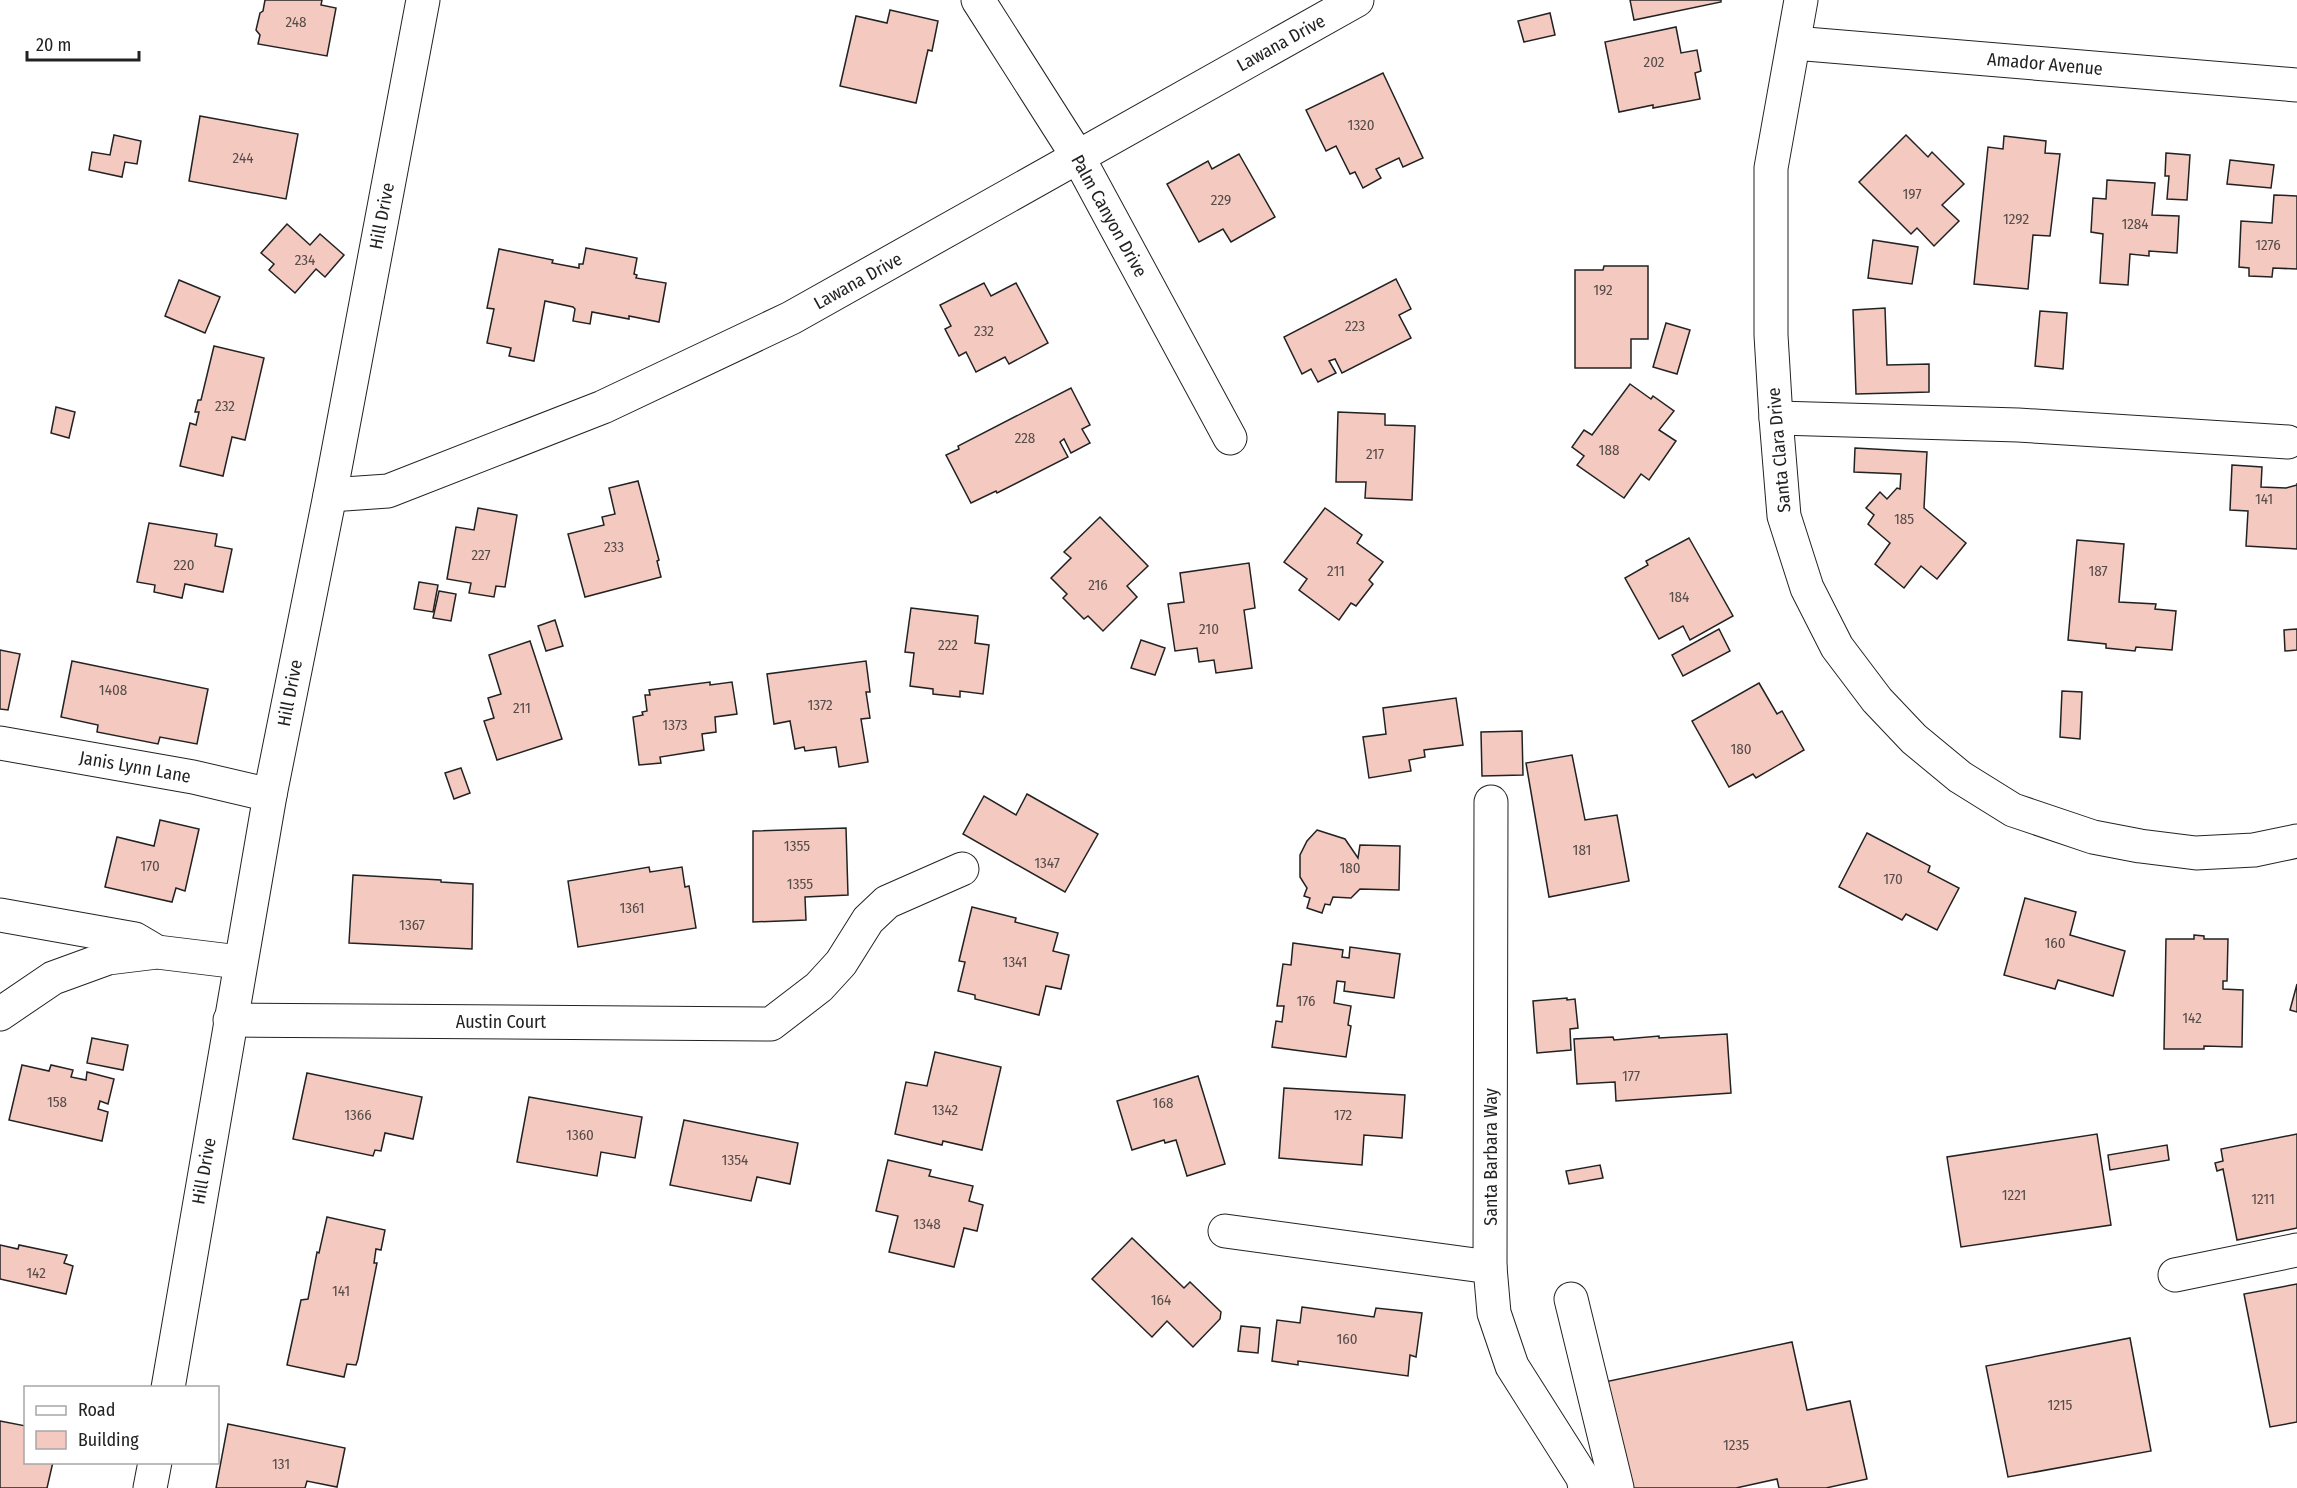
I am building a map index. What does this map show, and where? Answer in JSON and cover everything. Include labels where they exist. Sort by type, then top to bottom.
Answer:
[{"type":"street","name":"Hill Drive","points":[[168,1386],[239,962],[423,0]]},
{"type":"street","name":"Palm Canyon Drive","points":[[978,0],[1078,157],[1230,438]]},
{"type":"street","name":"Lawana Drive","points":[[330,495],[388,491],[603,407],[790,318],[1357,0]]},
{"type":"street","name":"Santa Clara Drive","points":[[1802,0],[1771,168],[1771,335],[1784,516],[1807,588],[1837,647],[1876,700],[1914,739],[1960,777],[2013,810],[2093,837],[2196,853],[2254,850],[2297,841]]},
{"type":"street","name":"Amador Avenue","points":[[1794,43],[2297,85]]},
{"type":"street","points":[[1776,418],[2018,425],[2288,442]]},
{"type":"street","name":"Janis Lynn Lane","points":[[0,743],[194,777],[270,795]]},
{"type":"street","name":"Santa Barbara Way","points":[[1491,802],[1490,1267],[1494,1313],[1512,1366],[1583,1478],[1585,1488]]},
{"type":"street","name":"Austin Court","points":[[230,1020],[771,1024],[819,987],[841,963],[868,920],[887,902],[962,868]]},
{"type":"street","points":[[0,915],[135,939],[157,952]]},
{"type":"street","points":[[0,1014],[53,978],[108,958],[157,952],[239,962]]},
{"type":"street","points":[[1225,1231],[1490,1267]]},
{"type":"street","points":[[2175,1275],[2297,1250]]},
{"type":"street","points":[[1571,1299],[1617,1488]]},
{"type":"street","points":[[150,1488],[155,1464]]},
{"type":"building","points":[[265,0],[322,0],[321,5],[336,8],[327,56],[258,44],[260,35],[256,30]]},
{"type":"building","points":[[1630,0],[1721,0],[1721,2],[1634,20]]},
{"type":"building","points":[[890,10],[938,21],[932,51],[928,50],[916,103],[840,86],[856,16],[887,23]]},
{"type":"building","points":[[1550,13],[1555,35],[1524,42],[1518,21]]},
{"type":"building","points":[[1676,27],[1681,53],[1697,50],[1701,71],[1695,73],[1700,99],[1619,112],[1605,42]]},
{"type":"building","points":[[1383,73],[1423,158],[1403,167],[1399,158],[1376,169],[1381,178],[1363,188],[1355,172],[1350,174],[1336,146],[1326,151],[1306,110]]},
{"type":"building","points":[[200,116],[298,134],[286,199],[189,181]]},
{"type":"building","points":[[114,135],[141,141],[137,164],[125,162],[122,177],[89,170],[92,152],[110,155]]},
{"type":"building","points":[[1906,135],[1928,157],[1932,152],[1964,184],[1942,205],[1959,221],[1934,246],[1917,228],[1911,234],[1859,182]]},
{"type":"building","points":[[2004,136],[2046,141],[2045,153],[2060,154],[2050,236],[2033,235],[2028,289],[1974,284],[1988,147],[2003,149]]},
{"type":"building","points":[[2166,153],[2190,155],[2187,200],[2167,199],[2169,176],[2165,176]]},
{"type":"building","points":[[1239,154],[1275,217],[1231,242],[1223,229],[1199,242],[1167,184],[1208,161],[1212,169]]},
{"type":"building","points":[[2230,160],[2274,165],[2271,188],[2227,184]]},
{"type":"building","points":[[2107,180],[2155,183],[2152,215],[2179,216],[2177,253],[2149,251],[2149,256],[2130,254],[2128,285],[2100,283],[2103,234],[2091,232],[2093,198],[2106,199]]},
{"type":"building","points":[[2274,195],[2297,196],[2297,269],[2273,268],[2272,277],[2249,276],[2249,268],[2239,267],[2241,221],[2272,223]]},
{"type":"building","points":[[287,224],[310,245],[320,234],[344,255],[325,277],[316,269],[295,293],[269,270],[274,264],[261,253]]},
{"type":"building","points":[[1873,240],[1918,247],[1912,284],[1868,278]]},
{"type":"building","points":[[586,248],[637,258],[634,274],[637,275],[636,278],[666,283],[659,322],[592,312],[590,324],[573,321],[575,309],[573,307],[545,301],[534,361],[509,356],[511,348],[487,343],[494,309],[487,308],[499,249],[579,268],[579,264],[583,264]]},
{"type":"building","points":[[1604,266],[1648,266],[1648,339],[1631,339],[1631,368],[1575,368],[1575,270],[1603,270]]},
{"type":"building","points":[[1396,279],[1411,309],[1399,315],[1411,338],[1342,373],[1335,359],[1329,361],[1336,373],[1318,382],[1311,369],[1302,374],[1284,337]]},
{"type":"building","points":[[179,280],[220,297],[205,333],[165,316]]},
{"type":"building","points":[[984,283],[991,296],[1016,283],[1048,343],[1009,364],[1005,357],[976,372],[966,352],[959,356],[945,329],[951,326],[940,305]]},
{"type":"building","points":[[1885,308],[1887,365],[1929,364],[1929,392],[1856,394],[1853,310]]},
{"type":"building","points":[[2040,311],[2067,313],[2063,369],[2035,366]]},
{"type":"building","points":[[1666,323],[1690,330],[1677,374],[1653,367]]},
{"type":"building","points":[[214,346],[264,358],[245,440],[232,437],[223,476],[180,466],[190,423],[196,425],[199,412],[195,412],[198,400],[201,400]]},
{"type":"building","points":[[1630,384],[1651,399],[1653,396],[1674,411],[1659,430],[1676,441],[1649,480],[1641,474],[1624,498],[1577,465],[1584,456],[1572,447],[1584,430],[1592,435]]},
{"type":"building","points":[[1071,388],[1090,425],[1082,429],[1090,443],[1071,453],[1064,439],[1060,442],[1068,457],[997,493],[996,491],[971,503],[946,455],[959,449],[958,446]]},
{"type":"building","points":[[56,407],[75,412],[69,438],[51,433]]},
{"type":"building","points":[[1338,412],[1385,414],[1385,425],[1415,426],[1412,500],[1365,498],[1366,482],[1336,482]]},
{"type":"building","points":[[1855,448],[1927,452],[1924,508],[1966,543],[1937,579],[1921,566],[1904,588],[1875,564],[1890,543],[1868,524],[1874,515],[1866,508],[1880,492],[1887,499],[1897,488],[1900,489],[1901,474],[1854,472]]},
{"type":"building","points":[[2232,465],[2262,467],[2261,487],[2286,488],[2297,485],[2297,549],[2246,546],[2248,511],[2230,510]]},
{"type":"building","points":[[638,481],[659,560],[657,561],[661,577],[585,597],[568,534],[604,525],[602,517],[615,514],[609,488]]},
{"type":"building","points":[[478,508],[517,515],[505,587],[496,586],[494,597],[469,593],[471,583],[447,579],[456,527],[474,530]]},
{"type":"building","points":[[1325,508],[1362,535],[1357,543],[1383,562],[1369,580],[1373,584],[1356,606],[1351,603],[1339,620],[1299,590],[1307,579],[1284,562]]},
{"type":"building","points":[[1100,517],[1148,566],[1127,586],[1137,597],[1103,631],[1088,616],[1084,619],[1063,598],[1067,594],[1051,578],[1071,558],[1064,552]]},
{"type":"building","points":[[149,523],[217,534],[215,546],[232,549],[223,592],[185,584],[182,598],[154,592],[155,585],[137,582]]},
{"type":"building","points":[[1689,538],[1733,616],[1690,640],[1683,626],[1659,639],[1625,578],[1648,565],[1646,561]]},
{"type":"building","points":[[2077,540],[2124,544],[2119,602],[2156,604],[2155,609],[2176,611],[2172,650],[2136,647],[2135,651],[2106,648],[2106,644],[2068,640]]},
{"type":"building","points":[[1249,563],[1255,608],[1244,610],[1252,668],[1216,673],[1214,660],[1199,662],[1197,648],[1175,651],[1168,604],[1184,602],[1180,573]]},
{"type":"building","points":[[419,582],[438,585],[433,612],[414,609]]},
{"type":"building","points":[[439,591],[456,594],[451,621],[433,618]]},
{"type":"building","points":[[911,608],[978,616],[975,643],[989,645],[983,694],[960,691],[960,697],[933,694],[933,689],[910,686],[914,653],[905,652]]},
{"type":"building","points":[[555,620],[563,646],[546,651],[538,626]]},
{"type":"building","points":[[1719,629],[1730,651],[1683,676],[1672,655]]},
{"type":"building","points":[[2297,629],[2297,650],[2285,651],[2284,630]]},
{"type":"building","points":[[1141,640],[1165,648],[1155,675],[1131,668]]},
{"type":"building","points":[[530,641],[562,739],[497,760],[484,721],[494,718],[488,698],[501,694],[489,655]]},
{"type":"building","points":[[0,650],[20,654],[8,710],[0,709]]},
{"type":"building","points":[[72,661],[208,689],[197,744],[160,737],[158,744],[97,732],[98,725],[61,717]]},
{"type":"building","points":[[866,661],[870,692],[866,692],[870,718],[861,719],[868,762],[839,767],[836,747],[805,751],[804,747],[795,749],[790,721],[774,724],[767,674]]},
{"type":"building","points":[[710,682],[710,685],[732,682],[737,714],[715,717],[716,732],[702,734],[704,750],[660,757],[661,763],[639,765],[633,717],[643,715],[642,712],[647,711],[645,695],[650,695],[649,690]]},
{"type":"building","points":[[1759,683],[1777,714],[1782,711],[1804,750],[1756,778],[1753,774],[1729,787],[1692,721]]},
{"type":"building","points":[[2062,691],[2082,692],[2080,739],[2060,737]]},
{"type":"building","points":[[1456,698],[1463,745],[1424,750],[1425,757],[1409,760],[1411,771],[1369,778],[1363,737],[1386,734],[1383,708]]},
{"type":"building","points":[[1522,731],[1523,775],[1482,776],[1481,732]]},
{"type":"building","points":[[1572,755],[1585,820],[1617,815],[1629,881],[1549,897],[1526,763]]},
{"type":"building","points":[[461,768],[470,793],[454,799],[445,773]]},
{"type":"building","points":[[1027,794],[1098,834],[1065,892],[963,834],[984,796],[1016,815]]},
{"type":"building","points":[[160,820],[199,829],[185,891],[176,888],[172,902],[105,887],[117,837],[154,846]]},
{"type":"building","points":[[846,828],[848,895],[805,897],[806,920],[753,922],[753,831]]},
{"type":"building","points":[[1317,830],[1345,839],[1358,858],[1360,845],[1400,846],[1399,890],[1360,889],[1351,898],[1333,897],[1330,905],[1325,904],[1322,913],[1307,908],[1310,898],[1304,896],[1307,888],[1300,877],[1300,855],[1307,841]]},
{"type":"building","points":[[1867,833],[1930,866],[1928,872],[1959,888],[1937,930],[1906,914],[1902,920],[1839,887]]},
{"type":"building","points":[[649,867],[650,872],[682,867],[685,887],[689,886],[696,928],[578,947],[568,881]]},
{"type":"building","points":[[353,875],[473,884],[472,949],[349,943]]},
{"type":"building","points":[[2025,898],[2076,912],[2070,935],[2125,951],[2113,996],[2058,980],[2055,989],[2004,975]]},
{"type":"building","points":[[972,907],[1016,918],[1015,922],[1058,933],[1053,951],[1069,955],[1061,989],[1046,986],[1039,1015],[975,999],[975,995],[958,991],[965,962],[959,961]]},
{"type":"building","points":[[2194,935],[2204,936],[2204,939],[2228,939],[2227,981],[2223,981],[2223,989],[2243,990],[2242,1047],[2204,1046],[2204,1049],[2164,1049],[2166,939],[2194,939]]},
{"type":"building","points":[[1293,943],[1343,950],[1342,957],[1349,958],[1350,947],[1400,954],[1394,998],[1344,991],[1345,982],[1337,981],[1334,1003],[1351,1006],[1348,1025],[1351,1026],[1346,1057],[1272,1047],[1276,1021],[1282,1022],[1284,1006],[1277,1006],[1283,964],[1291,965]]},
{"type":"building","points":[[2297,984],[2297,1012],[2290,1010]]},
{"type":"building","points":[[1567,998],[1567,1000],[1575,999],[1578,1028],[1570,1029],[1571,1050],[1537,1053],[1533,1001]]},
{"type":"building","points":[[1727,1034],[1731,1093],[1616,1101],[1615,1082],[1577,1084],[1574,1039],[1613,1037],[1614,1040]]},
{"type":"building","points":[[92,1038],[128,1045],[123,1070],[87,1063]]},
{"type":"building","points":[[935,1052],[1001,1067],[982,1150],[943,1141],[942,1145],[895,1134],[906,1082],[927,1086]]},
{"type":"building","points":[[22,1065],[49,1071],[51,1065],[73,1070],[71,1077],[86,1080],[87,1072],[114,1079],[108,1104],[100,1101],[98,1109],[108,1112],[102,1141],[9,1120]]},
{"type":"building","points":[[307,1073],[422,1097],[413,1139],[385,1133],[381,1151],[375,1150],[373,1156],[293,1139]]},
{"type":"building","points":[[1198,1076],[1225,1164],[1187,1176],[1176,1140],[1165,1143],[1164,1140],[1132,1150],[1117,1101]]},
{"type":"building","points":[[1284,1088],[1405,1095],[1402,1138],[1364,1135],[1362,1165],[1279,1158]]},
{"type":"building","points":[[529,1097],[642,1117],[635,1158],[601,1152],[597,1176],[517,1162]]},
{"type":"building","points":[[684,1120],[798,1143],[790,1184],[757,1177],[751,1201],[670,1185]]},
{"type":"building","points":[[2097,1134],[2111,1225],[1961,1247],[1947,1157]]},
{"type":"building","points":[[2297,1134],[2297,1228],[2237,1240],[2223,1169],[2217,1171],[2215,1163],[2223,1161],[2221,1149]]},
{"type":"building","points":[[2167,1145],[2169,1160],[2110,1170],[2108,1155]]},
{"type":"building","points":[[888,1160],[931,1170],[929,1176],[973,1186],[969,1201],[983,1205],[977,1231],[964,1228],[954,1267],[889,1252],[898,1216],[876,1211]]},
{"type":"building","points":[[1600,1165],[1603,1178],[1569,1184],[1566,1171]]},
{"type":"building","points":[[327,1217],[385,1230],[381,1250],[376,1249],[374,1263],[377,1263],[358,1359],[356,1365],[347,1364],[344,1377],[287,1365],[301,1300],[308,1299],[317,1252],[319,1253]]},
{"type":"building","points":[[1132,1238],[1184,1288],[1190,1282],[1221,1312],[1220,1319],[1193,1347],[1167,1321],[1152,1337],[1092,1279]]},
{"type":"building","points":[[0,1245],[18,1249],[19,1245],[67,1255],[64,1263],[73,1266],[66,1294],[0,1279]]},
{"type":"building","points":[[2297,1284],[2297,1422],[2270,1427],[2244,1294]]},
{"type":"building","points":[[1302,1307],[1374,1317],[1376,1308],[1422,1313],[1416,1357],[1410,1355],[1408,1376],[1298,1361],[1298,1365],[1272,1361],[1277,1320],[1300,1323]]},
{"type":"building","points":[[1241,1326],[1260,1328],[1258,1353],[1238,1351]]},
{"type":"building","points":[[2130,1338],[2151,1451],[2008,1477],[1986,1366]]},
{"type":"building","points":[[1792,1342],[1807,1410],[1850,1401],[1867,1479],[1826,1488],[1779,1488],[1777,1479],[1736,1488],[1622,1488],[1600,1383]]},
{"type":"building","points":[[0,1421],[24,1426],[24,1464],[53,1464],[47,1488],[0,1488]]},
{"type":"building","points":[[228,1424],[345,1448],[337,1487],[307,1481],[305,1488],[216,1488]]}]
